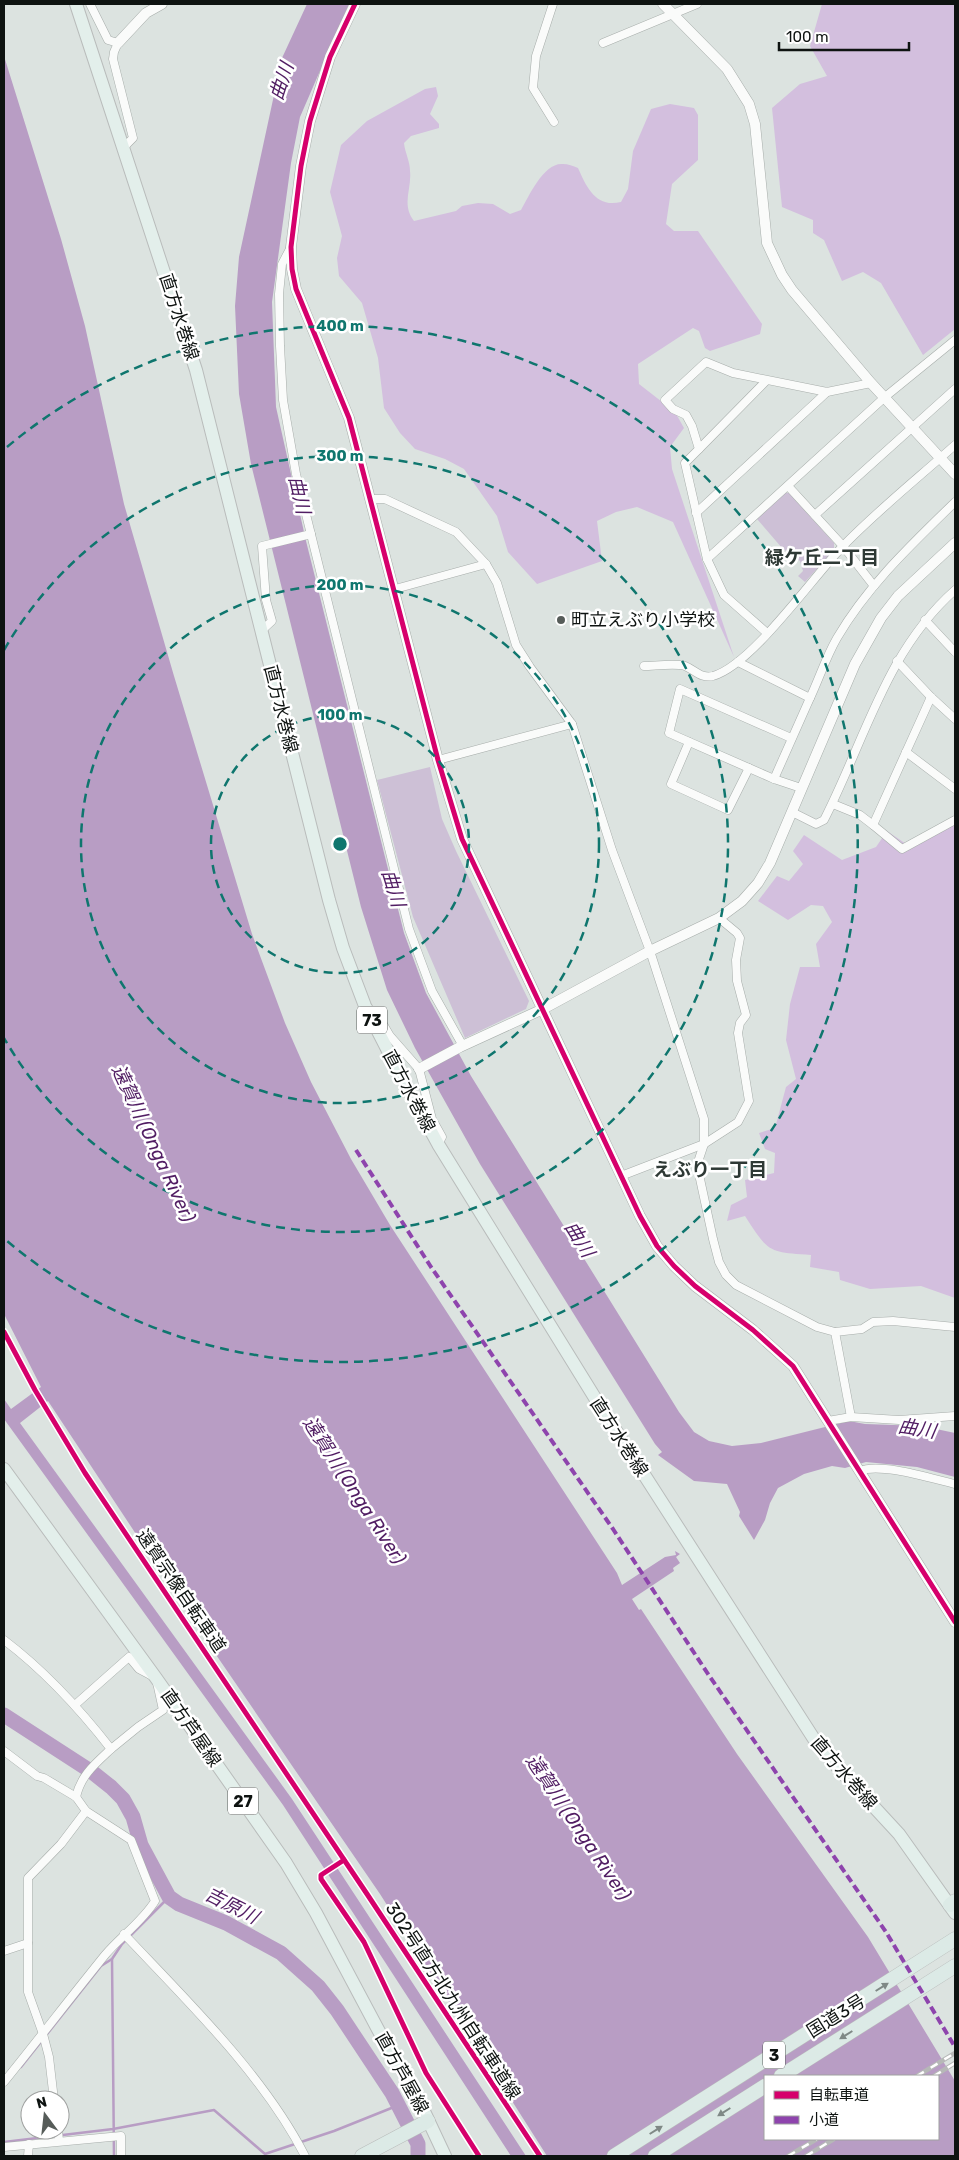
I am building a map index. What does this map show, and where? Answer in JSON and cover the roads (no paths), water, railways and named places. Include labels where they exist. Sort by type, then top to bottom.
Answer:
[{"type":"highway","name":"国道3号","points":[[614,2156],[952,1941]]},
{"type":"highway","name":"国道3号","points":[[783,2075],[951,1968]]},
{"type":"highway","name":"3","points":[[655,2156],[764,2087]]},
{"type":"highway","points":[[362,2156],[425,2123]]},
{"type":"main road","name":"直方水巻線","points":[[76,4],[196,370],[329,900],[343,948],[365,1006],[438,1144],[600,1406],[790,1704],[839,1769],[899,1834],[954,1906]]},
{"type":"main road","name":"直方芦屋線","points":[[4,1469],[156,1678],[300,1885],[359,1996],[414,2090],[425,2123],[445,2156]]},
{"type":"street","points":[[90,4],[108,40],[118,43]]},
{"type":"street","points":[[123,148],[132,138],[114,52],[118,43],[146,13],[162,4]]},
{"type":"street","points":[[356,4],[330,57],[310,121],[301,166],[291,247],[292,269],[296,289],[349,418],[438,760],[462,838],[621,1176],[657,1246],[668,1260],[695,1286],[753,1330],[793,1366],[955,1622]]},
{"type":"street","points":[[553,4],[536,56],[533,88],[554,122]]},
{"type":"street","points":[[663,4],[727,69],[749,104],[756,124],[767,243],[782,275],[792,290],[871,383],[955,474]]},
{"type":"street","points":[[603,43],[697,4]]},
{"type":"street","points":[[291,247],[282,264],[279,294],[283,400],[296,474],[409,929],[432,991],[462,1046]]},
{"type":"street","points":[[707,559],[885,397],[955,340]]},
{"type":"street","points":[[699,449],[692,426],[686,415],[674,409],[665,400],[706,362],[732,373],[827,392],[871,383]]},
{"type":"street","points":[[766,381],[685,463],[707,559],[724,596],[767,633]]},
{"type":"street","points":[[815,515],[955,389]]},
{"type":"street","points":[[696,513],[827,392]]},
{"type":"street","points":[[644,666],[684,665],[702,676],[710,677],[721,673],[738,662],[767,633],[843,546],[955,444]]},
{"type":"street","points":[[788,486],[843,546],[874,586]]},
{"type":"street","points":[[370,500],[385,499],[456,532],[486,564],[497,583],[516,645],[572,724],[612,850],[650,951],[704,1118],[704,1144],[697,1165],[712,1238],[726,1275],[736,1286],[768,1304],[835,1332],[862,1329],[873,1322],[894,1321],[955,1327]]},
{"type":"street","points":[[774,779],[836,640],[855,610],[898,558],[955,502]]},
{"type":"street","points":[[261,631],[272,621],[266,600],[262,546],[311,534]]},
{"type":"street","points":[[419,1069],[462,1046],[543,1009],[650,951],[719,918],[742,901],[758,883],[770,863],[854,664],[868,640],[898,596],[955,543]]},
{"type":"street","points":[[395,589],[486,564]]},
{"type":"street","points":[[792,812],[816,824],[824,820],[833,804],[886,681],[897,661],[925,620],[955,590]]},
{"type":"street","points":[[925,620],[955,652]]},
{"type":"street","points":[[897,661],[955,719]]},
{"type":"street","points":[[738,662],[810,698]]},
{"type":"street","points":[[791,738],[680,689],[669,733],[774,779],[801,788]]},
{"type":"street","points":[[873,824],[931,697]]},
{"type":"street","points":[[438,760],[572,724]]},
{"type":"street","points":[[690,742],[671,784],[728,810],[749,768]]},
{"type":"street","points":[[906,752],[955,789]]},
{"type":"street","points":[[833,804],[860,815],[902,849],[955,820]]},
{"type":"street","points":[[621,1176],[704,1144],[738,1122],[749,1101],[738,1033],[740,1023],[746,1015],[737,980],[736,960],[740,938],[737,933],[719,918]]},
{"type":"street","points":[[365,1006],[377,1014],[390,1036],[419,1069],[432,1119],[442,1137],[438,1144]]},
{"type":"street","points":[[835,1332],[851,1417]]},
{"type":"street","points":[[829,1422],[851,1417],[899,1420],[955,1416]]},
{"type":"street","points":[[859,1470],[868,1468],[913,1473],[955,1484]]},
{"type":"street","points":[[4,1640],[24,1654],[76,1704],[111,1749]]},
{"type":"street","points":[[76,1704],[129,1657],[139,1669],[156,1678],[163,1710],[138,1727],[92,1767],[79,1784],[76,1797]]},
{"type":"street","points":[[4,1750],[37,1776],[44,1778],[76,1797],[86,1811],[131,1840],[154,1901],[147,1912],[124,1934],[4,2082]]},
{"type":"street","points":[[53,2090],[44,2034],[28,1992],[28,1878],[61,1844],[86,1811]]},
{"type":"street","points":[[124,1934],[210,2025],[277,2109],[305,2156]]},
{"type":"street","points":[[4,1951],[28,1943]]},
{"type":"street","points":[[4,2147],[121,2136],[121,2156]]},
{"type":"street","points":[[28,2156],[29,2144]]},
{"type":"water","name":"曲川","points":[[307,4],[349,4],[300,117],[291,163],[272,302],[276,407],[306,541],[404,933],[426,993],[471,1076],[679,1412],[694,1432],[709,1441],[732,1446],[761,1443],[849,1421],[865,1424],[922,1426],[955,1433],[955,1477],[917,1467],[866,1462],[845,1468],[832,1466],[804,1474],[778,1488],[770,1503],[765,1520],[754,1540],[739,1516],[740,1512],[727,1484],[694,1481],[658,1455],[662,1452],[655,1444],[480,1164],[415,1048],[387,990],[361,907],[251,464],[239,394],[235,306],[239,257],[282,58]]},
{"type":"water","name":"遠賀川 (Onga River)","points":[[4,56],[61,239],[85,326],[124,504],[174,676],[252,934],[285,1023],[311,1082],[351,1159],[390,1225],[617,1573],[622,1585],[665,1557],[676,1555],[675,1551],[680,1554],[676,1557],[680,1563],[673,1568],[674,1571],[632,1599],[639,1610],[641,1609],[737,1754],[868,1937],[955,2081],[955,2156],[547,2156],[380,1894],[210,1646],[48,1401],[20,1423],[292,1799],[526,2156],[511,2156],[283,1805],[4,1419],[4,1399],[11,1409],[41,1387],[4,1314]]},
{"type":"waterway","name":"吉原川","points":[[4,1715],[92,1772],[123,1799],[133,1817],[141,1845],[169,1897],[179,1904],[226,1923],[281,1953],[318,1986],[337,2010],[392,2093],[418,2144],[418,2156]]},
{"type":"waterway","points":[[114,2156],[112,1959],[122,1944],[169,1897]]},
{"type":"waterway","points":[[21,2067],[101,1966],[112,1959]]},
{"type":"waterway","points":[[4,2142],[113,2129],[214,2110],[265,2154],[334,2131],[399,2105]]},
{"type":"railway","points":[[919,2075],[955,2053]]},
{"type":"railway","points":[[936,2075],[955,2063]]},
{"type":"railway","points":[[788,2156],[815,2140]]},
{"type":"railway","points":[[806,2156],[832,2140]]},
{"type":"place","name":"町立えぶり小学校","points":[[561,620]]},
{"type":"district","name":"緑ケ丘二丁目","points":[[822,557]]},
{"type":"district","name":"えぶり一丁目","points":[[710,1169]]}]
